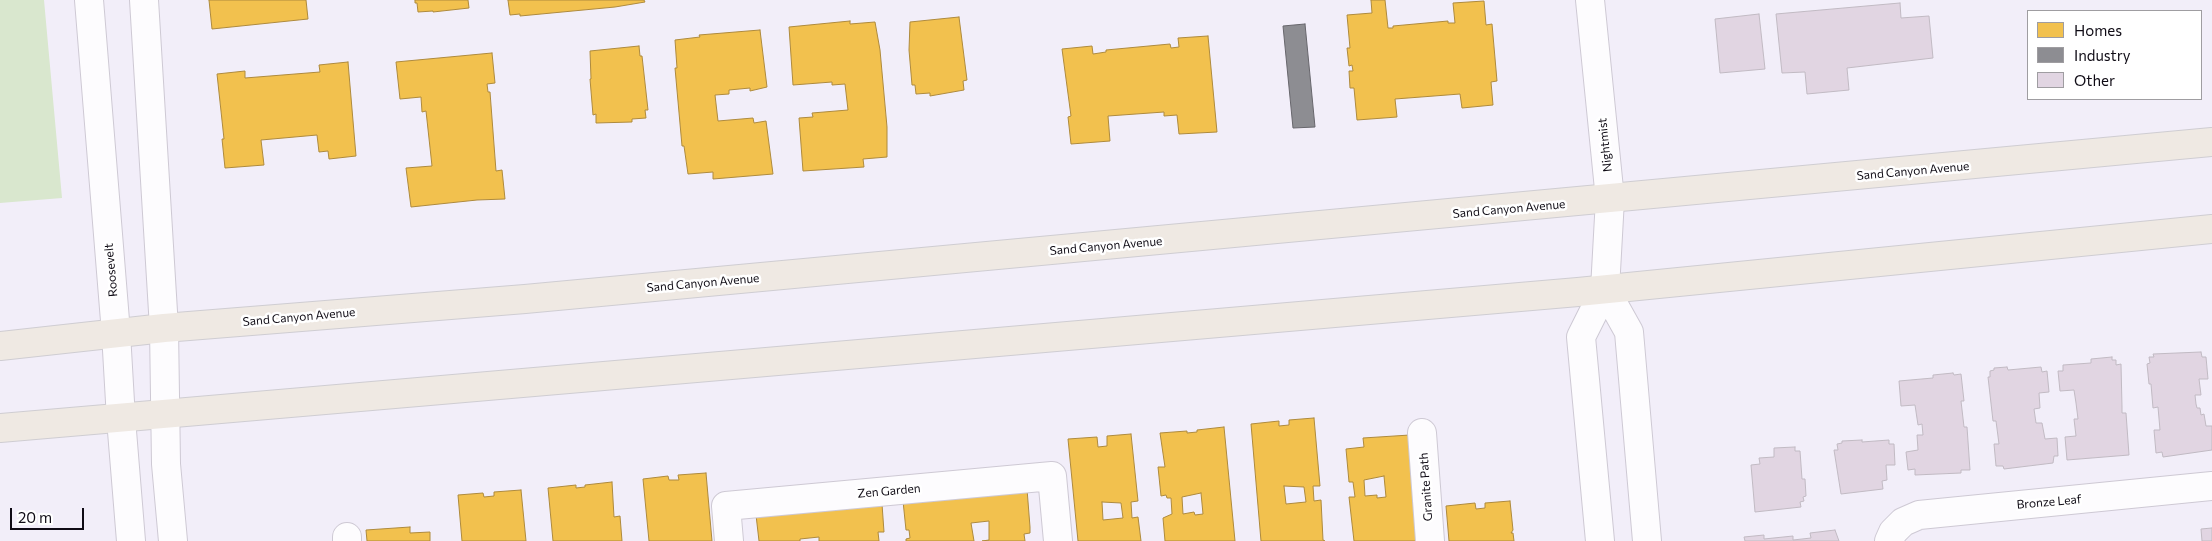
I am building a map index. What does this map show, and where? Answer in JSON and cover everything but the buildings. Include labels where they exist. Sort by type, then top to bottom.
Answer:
[{"type":"main road","name":"Sand Canyon Avenue","points":[[0,346],[164,328],[516,300],[2212,142]]},
{"type":"main road","points":[[0,428],[1605,289],[2212,230]]},
{"type":"street","name":"Roosevelt","points":[[89,0],[116,333],[120,419],[131,541]]},
{"type":"street","points":[[144,0],[164,328],[166,464],[173,541]]},
{"type":"street","name":"Nightmist","points":[[1590,0],[1610,199],[1605,289],[1581,337],[1600,541]]},
{"type":"street","points":[[1605,289],[1629,332],[1647,541]]},
{"type":"street","name":"Granite Path","points":[[1422,433],[1430,541]]},
{"type":"street","name":"Zen Garden","points":[[729,541],[726,506],[1052,476],[1058,541]]},
{"type":"street","name":"Bronze Leaf","points":[[1891,537],[1903,522],[1927,514],[2212,486]]},
{"type":"green space","points":[[0,0],[44,0],[62,198],[0,203]]}]
